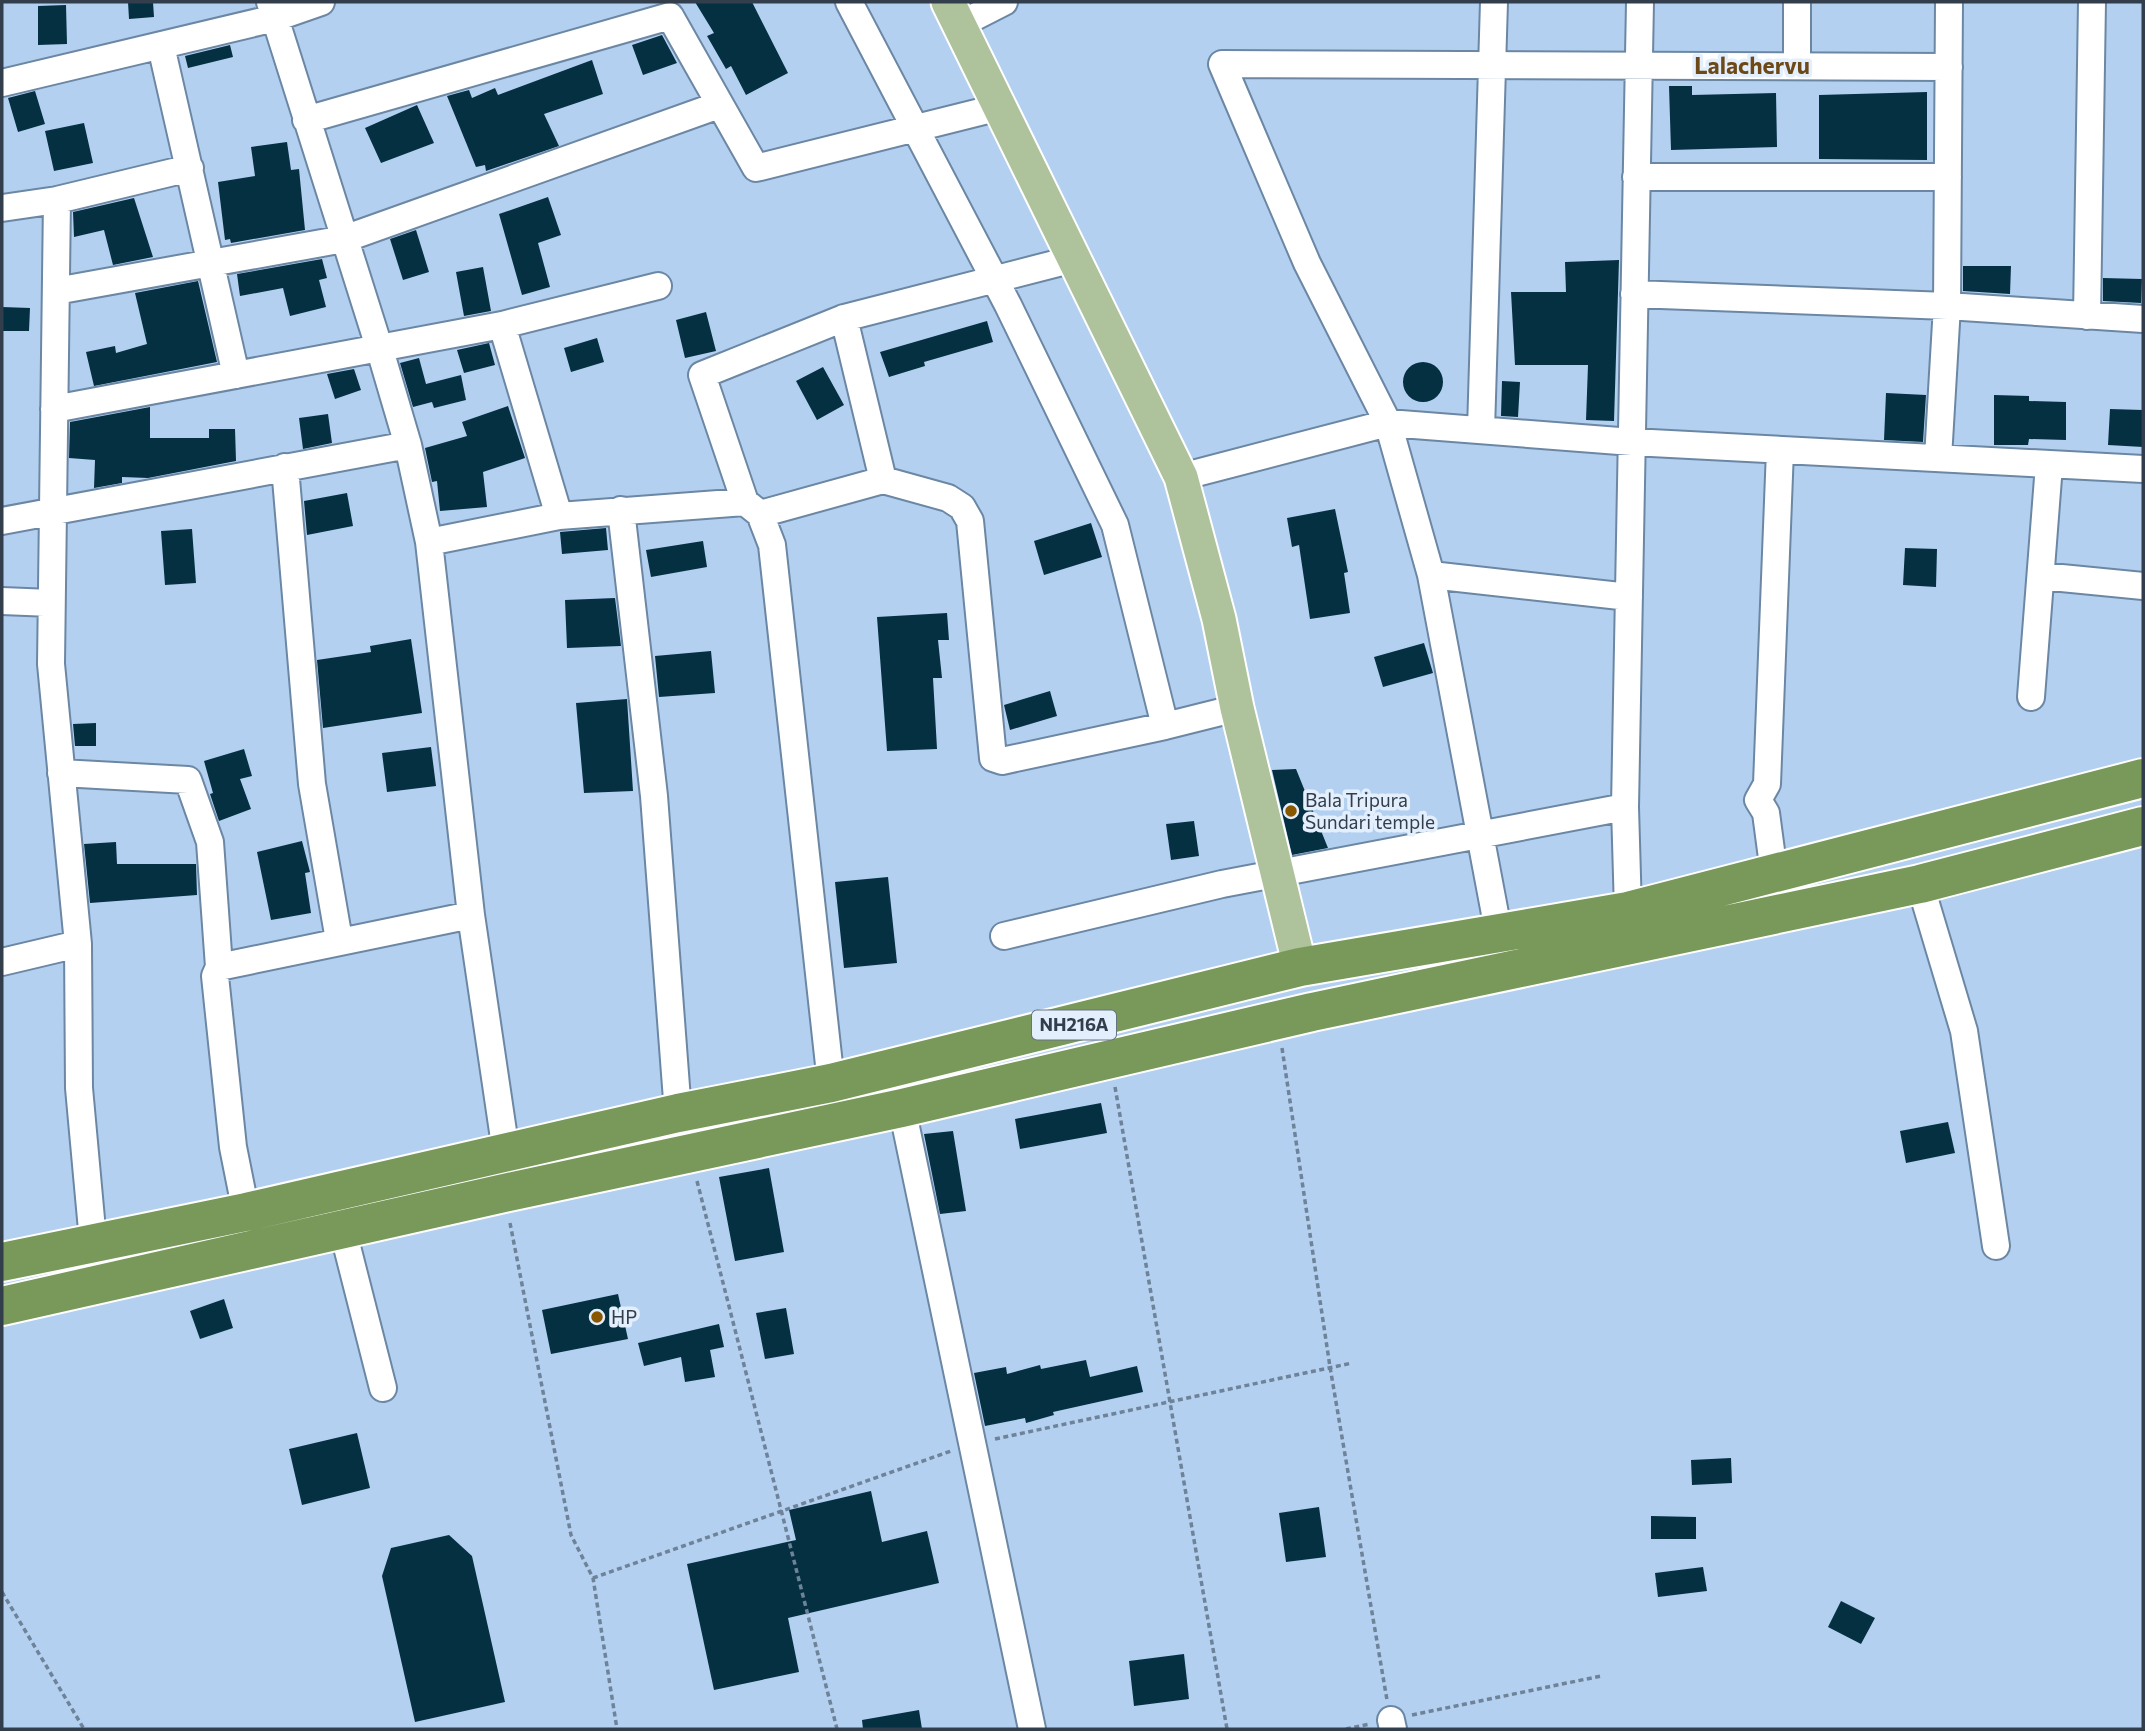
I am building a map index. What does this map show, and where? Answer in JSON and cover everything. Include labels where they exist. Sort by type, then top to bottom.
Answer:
[{"type":"highway","name":"NH216A","points":[[2,1262],[93,1241],[246,1212],[678,1113],[831,1083],[1300,967],[1628,911],[2143,778]]},
{"type":"highway","name":"NH216A","points":[[2,1306],[504,1193],[902,1108],[1087,1062],[1110,1061],[1295,1017],[1920,884],[2143,826]]},
{"type":"main road","points":[[953,13],[1181,477],[1219,619],[1237,708],[1300,967]]},
{"type":"street","points":[[2,83],[161,46],[273,10],[321,2]]},
{"type":"street","points":[[849,2],[916,128],[1115,525],[1165,726]]},
{"type":"street","points":[[953,13],[1004,2]]},
{"type":"street","points":[[1481,430],[1494,2]]},
{"type":"street","points":[[1628,911],[1625,807],[1640,2]]},
{"type":"street","points":[[1797,2],[1797,66]]},
{"type":"street","points":[[1938,458],[1947,306],[1949,2]]},
{"type":"street","points":[[2087,316],[2092,2]]},
{"type":"street","points":[[273,10],[380,349],[408,446],[429,542],[471,915],[506,1152]]},
{"type":"street","points":[[306,120],[670,16],[756,168],[1000,107]]},
{"type":"street","points":[[161,46],[236,375]]},
{"type":"street","points":[[1499,935],[1431,575],[1388,424],[1307,263],[1222,64],[1949,66]]},
{"type":"street","points":[[55,291],[344,239],[719,104]]},
{"type":"street","points":[[2,208],[57,200],[190,168]]},
{"type":"street","points":[[1636,177],[1948,177]]},
{"type":"street","points":[[57,200],[51,664],[78,944],[79,1087],[93,1241]]},
{"type":"street","points":[[831,1083],[772,545],[753,508],[702,375],[844,318],[1074,259]]},
{"type":"street","points":[[54,409],[502,325],[658,286]]},
{"type":"street","points":[[1634,294],[1947,306],[2143,319]]},
{"type":"street","points":[[844,318],[883,480]]},
{"type":"street","points":[[502,325],[559,516]]},
{"type":"street","points":[[1181,477],[1388,424],[1632,442],[2143,469]]},
{"type":"street","points":[[2,521],[52,509],[408,446]]},
{"type":"street","points":[[1774,873],[1766,813],[1758,800],[1767,784],[1780,450]]},
{"type":"street","points":[[2031,697],[2049,465]]},
{"type":"street","points":[[285,467],[312,784],[339,940]]},
{"type":"street","points":[[429,542],[559,516],[621,510],[753,508],[883,480],[948,498],[962,506],[970,521],[993,758],[1002,761],[1237,708]]},
{"type":"street","points":[[621,510],[654,796],[678,1113]]},
{"type":"street","points":[[1431,575],[1629,597]]},
{"type":"street","points":[[2040,576],[2143,586]]},
{"type":"street","points":[[2,601],[51,603]]},
{"type":"street","points":[[61,774],[188,780],[210,842],[219,967],[215,975],[233,1146],[246,1212]]},
{"type":"street","points":[[1004,936],[1278,874],[1625,807]]},
{"type":"street","points":[[1920,884],[1964,1031],[1996,1246]]},
{"type":"street","points":[[219,967],[339,940],[471,915]]},
{"type":"street","points":[[2,962],[78,944]]},
{"type":"street","points":[[1295,1017],[1300,967]]},
{"type":"street","points":[[902,1108],[1032,1729]]},
{"type":"street","points":[[342,1231],[383,1388]]},
{"type":"path","points":[[1295,1017],[1329,1367],[1392,1725]]},
{"type":"path","points":[[1110,1061],[1227,1729]]},
{"type":"path","points":[[690,1155],[837,1729]]},
{"type":"path","points":[[504,1193],[572,1535],[593,1578],[617,1729]]},
{"type":"path","points":[[2,1592],[84,1729]]},
{"type":"path","points":[[1346,1729],[1392,1725],[1601,1676]]},
{"type":"building","points":[[128,2],[153,2],[154,17],[129,19]]},
{"type":"building","points":[[695,2],[752,2],[788,73],[746,95],[731,66],[726,69],[707,36],[714,33]]},
{"type":"building","points":[[66,5],[67,44],[38,45],[38,6]]},
{"type":"building","points":[[662,35],[677,63],[643,75],[632,45]]},
{"type":"building","points":[[230,45],[233,57],[188,68],[185,56]]},
{"type":"building","points":[[592,60],[603,94],[544,114],[559,146],[486,171],[485,165],[476,167],[447,96],[469,90],[472,98],[495,88],[498,95]]},
{"type":"building","points":[[1669,86],[1692,86],[1692,95],[1776,93],[1777,147],[1671,150]]},
{"type":"building","points":[[35,91],[45,124],[18,132],[8,98]]},
{"type":"building","points":[[1927,92],[1927,160],[1819,159],[1819,95]]},
{"type":"building","points":[[417,105],[434,143],[381,163],[365,128]]},
{"type":"building","points":[[84,123],[93,163],[54,171],[45,131]]},
{"type":"building","points":[[287,142],[291,170],[299,169],[305,230],[231,243],[230,239],[225,240],[218,182],[255,176],[251,147]]},
{"type":"building","points":[[548,197],[561,235],[538,243],[550,287],[522,295],[499,214]]},
{"type":"building","points":[[134,198],[153,257],[113,265],[104,230],[74,237],[73,212]]},
{"type":"building","points":[[416,230],[429,272],[403,280],[390,239]]},
{"type":"building","points":[[322,259],[327,278],[319,280],[326,307],[290,316],[283,288],[240,296],[237,274]]},
{"type":"building","points":[[1619,260],[1614,421],[1586,420],[1588,365],[1515,365],[1511,292],[1566,292],[1565,262]]},
{"type":"building","points":[[1963,266],[2011,266],[2010,294],[1963,291]]},
{"type":"building","points":[[483,267],[491,311],[464,316],[456,272]]},
{"type":"building","points":[[2103,278],[2142,279],[2141,303],[2103,301]]},
{"type":"building","points":[[198,281],[217,362],[94,386],[86,352],[115,346],[116,353],[147,344],[135,293]]},
{"type":"building","points":[[2,307],[30,308],[29,331],[2,331]]},
{"type":"building","points":[[706,312],[716,351],[685,358],[676,320]]},
{"type":"building","points":[[987,321],[993,342],[924,362],[925,366],[889,377],[880,352]]},
{"type":"building","points":[[597,338],[604,362],[571,372],[564,348]]},
{"type":"building","points":[[489,343],[495,365],[464,373],[457,350]]},
{"type":"building","points":[[419,358],[426,384],[461,375],[466,400],[434,408],[432,402],[413,407],[400,363]]},
{"type":"building","points":[[1423,362],[1437,368],[1443,382],[1437,396],[1423,402],[1409,396],[1403,382],[1409,368]]},
{"type":"building","points":[[823,367],[844,405],[817,420],[796,381]]},
{"type":"building","points":[[354,369],[361,390],[335,399],[327,374]]},
{"type":"building","points":[[1502,381],[1520,382],[1518,417],[1501,416]]},
{"type":"building","points":[[1886,393],[1926,395],[1923,442],[1884,440]]},
{"type":"building","points":[[1994,395],[2029,396],[2029,401],[2066,402],[2066,440],[2029,439],[2028,445],[1994,445]]},
{"type":"building","points":[[508,406],[525,458],[483,472],[487,507],[440,511],[437,481],[432,482],[425,448],[467,436],[462,422]]},
{"type":"building","points":[[150,407],[150,438],[209,438],[209,429],[235,429],[236,461],[148,478],[122,477],[122,483],[94,488],[95,460],[69,458],[70,422]]},
{"type":"building","points":[[2110,409],[2143,410],[2143,447],[2108,445]]},
{"type":"building","points":[[328,414],[332,443],[303,449],[299,418]]},
{"type":"building","points":[[347,493],[353,526],[307,535],[304,501]]},
{"type":"building","points":[[1335,509],[1348,572],[1344,573],[1350,613],[1310,619],[1299,545],[1292,547],[1287,518]]},
{"type":"building","points":[[1091,523],[1102,557],[1044,575],[1034,541]]},
{"type":"building","points":[[606,528],[608,550],[562,554],[560,532]]},
{"type":"building","points":[[192,529],[196,583],[165,585],[161,531]]},
{"type":"building","points":[[703,541],[707,567],[651,577],[646,550]]},
{"type":"building","points":[[1905,548],[1937,549],[1936,587],[1903,585]]},
{"type":"building","points":[[615,598],[621,646],[567,648],[565,600]]},
{"type":"building","points":[[947,613],[949,640],[938,640],[942,678],[933,678],[937,749],[887,751],[877,617]]},
{"type":"building","points":[[411,639],[422,713],[323,728],[317,660],[371,652],[370,646]]},
{"type":"building","points":[[1424,643],[1433,673],[1383,687],[1374,657]]},
{"type":"building","points":[[711,651],[715,693],[659,697],[655,656]]},
{"type":"building","points":[[1050,691],[1057,716],[1010,730],[1004,705]]},
{"type":"building","points":[[627,699],[633,791],[584,793],[576,703]]},
{"type":"building","points":[[96,723],[96,746],[75,746],[73,724]]},
{"type":"building","points":[[431,747],[436,786],[387,792],[382,753]]},
{"type":"building","points":[[244,749],[252,776],[240,779],[251,809],[219,821],[210,794],[213,793],[204,761]]},
{"type":"building","name":"Bala Tripura Sundari temple","points":[[1296,769],[1328,848],[1292,855],[1272,770]]},
{"type":"building","points":[[1194,821],[1199,856],[1171,860],[1166,824]]},
{"type":"building","points":[[302,841],[310,872],[305,873],[311,913],[271,920],[257,852]]},
{"type":"building","points":[[116,842],[117,864],[196,864],[197,895],[90,903],[84,844]]},
{"type":"building","points":[[888,877],[897,963],[844,968],[835,882]]},
{"type":"building","points":[[1101,1103],[1107,1133],[1020,1149],[1015,1119]]},
{"type":"building","points":[[1948,1122],[1955,1153],[1906,1163],[1900,1131]]},
{"type":"building","points":[[953,1131],[966,1211],[940,1214],[924,1134]]},
{"type":"building","points":[[769,1168],[784,1252],[735,1261],[719,1177]]},
{"type":"building","points":[[618,1294],[628,1339],[551,1354],[542,1310]]},
{"type":"building","points":[[224,1299],[233,1328],[200,1339],[190,1311]]},
{"type":"building","points":[[786,1308],[794,1354],[765,1359],[756,1313]]},
{"type":"building","points":[[719,1324],[724,1347],[710,1350],[715,1377],[685,1382],[681,1357],[644,1366],[638,1343]]},
{"type":"building","points":[[1086,1360],[1090,1377],[1137,1366],[1143,1392],[1053,1412],[1054,1415],[1026,1423],[1025,1418],[985,1426],[974,1373],[1006,1367],[1007,1374],[1040,1365],[1041,1369]]},
{"type":"building","points":[[357,1433],[370,1488],[302,1505],[289,1449]]},
{"type":"building","points":[[1731,1458],[1732,1483],[1692,1485],[1691,1460]]},
{"type":"building","points":[[871,1491],[882,1542],[927,1531],[939,1583],[788,1618],[799,1672],[714,1690],[687,1564],[796,1540],[789,1510]]},
{"type":"building","points":[[1319,1507],[1326,1557],[1286,1562],[1279,1513]]},
{"type":"building","points":[[1651,1516],[1696,1517],[1696,1539],[1651,1539]]},
{"type":"building","points":[[449,1535],[472,1556],[505,1702],[415,1722],[382,1576],[391,1548]]},
{"type":"building","points":[[1703,1567],[1707,1591],[1658,1597],[1655,1573]]},
{"type":"building","points":[[1841,1601],[1875,1618],[1861,1644],[1828,1627]]},
{"type":"building","points":[[1184,1654],[1189,1699],[1134,1706],[1129,1661]]},
{"type":"building","points":[[919,1710],[922,1729],[863,1729],[862,1720]]},
{"type":"place","name":"Bala Tripura Sundari temple","points":[[1291,811]]},
{"type":"place","name":"HP","points":[[597,1317]]},
{"type":"district","name":"Lalachervu","points":[[1752,66]]}]
